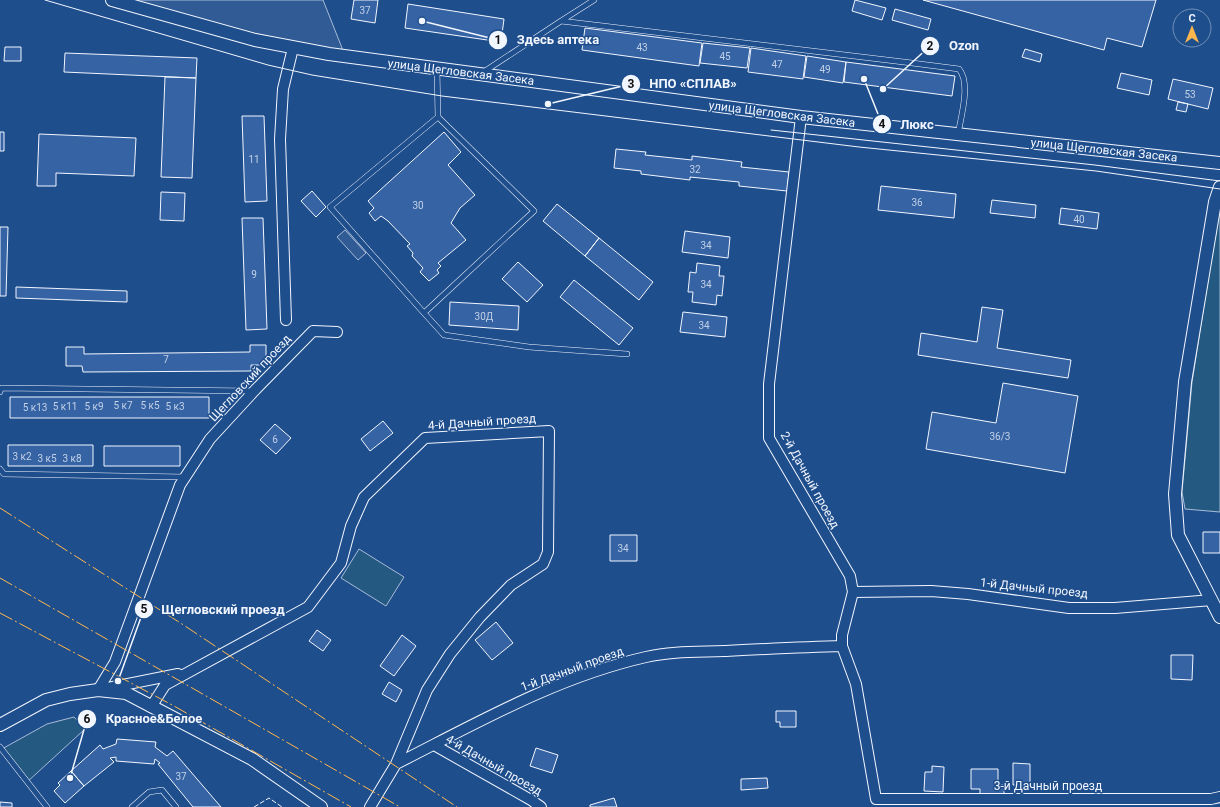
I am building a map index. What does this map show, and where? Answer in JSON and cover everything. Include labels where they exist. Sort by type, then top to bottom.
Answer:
[{"type":"street","name":"улица Щегловская Засека","points":[[112,0],[136,3],[255,40],[329,54],[801,117],[1220,163]]},
{"type":"street","name":"Щегловский проезд","points":[[286,320],[280,139],[283,89],[293,48]]},
{"type":"street","name":"2-й Дачный проезд","points":[[801,117],[768,384],[769,438],[850,576],[853,592],[842,635],[842,646],[856,684],[876,799]]},
{"type":"street","points":[[1220,187],[1215,202],[1185,382],[1175,494],[1178,535],[1220,617]]},
{"type":"street","name":"Щегловский проезд","points":[[98,690],[115,662],[180,485],[210,439],[254,391],[314,331],[337,332]]},
{"type":"street","name":"4-й Дачный проезд","points":[[151,707],[165,685],[308,607],[341,563],[351,526],[364,498],[425,438],[549,431],[548,552],[543,564],[511,585],[480,617],[450,654],[428,690],[396,764],[370,807]]},
{"type":"street","name":"1-й Дачный проезд","points":[[853,592],[931,591],[968,594],[1070,608],[1115,608],[1212,600]]},
{"type":"street","name":"1-й Дачный проезд","points":[[396,764],[505,708],[553,687],[609,667],[647,657],[676,653],[842,646]]},
{"type":"street","points":[[0,725],[46,700],[70,694],[186,673]]},
{"type":"street","points":[[98,690],[126,693],[252,759],[321,807]]},
{"type":"street","name":"4-й Дачный проезд","points":[[434,745],[531,800],[540,807]]},
{"type":"street","name":"3-й Дачный проезд","points":[[876,799],[1211,799],[1220,797]]},
{"type":"lane","points":[[480,74],[594,0]]},
{"type":"lane","points":[[561,21],[960,69],[966,82],[958,134]]},
{"type":"lane","points":[[424,313],[534,211],[438,117],[437,69]]},
{"type":"lane","points":[[438,117],[330,207],[444,335],[529,347],[627,354]]},
{"type":"lane","points":[[0,392],[1,388],[254,391]]},
{"type":"lane","points":[[0,469],[4,474],[185,477]]},
{"type":"lane","points":[[0,747],[47,807]]},
{"type":"lane","points":[[132,807],[149,792],[162,790],[176,807]]},
{"type":"shaded area","points":[[137,0],[323,0],[344,53],[134,7]]},
{"type":"shaded area","points":[[1220,203],[1220,512],[1185,509],[1182,492],[1192,382]]},
{"type":"shaded area","points":[[345,230],[366,253],[358,260],[337,237]]},
{"type":"shaded area","points":[[359,549],[404,577],[386,606],[341,578]]},
{"type":"shaded area","points":[[74,717],[85,729],[26,783],[0,750],[47,724]]},
{"type":"building","points":[[354,0],[378,0],[375,23],[351,19]]},
{"type":"building","points":[[855,0],[886,8],[882,20],[852,11]]},
{"type":"building","points":[[923,0],[1156,0],[1142,47],[1107,38],[1104,50]]},
{"type":"building","points":[[408,4],[504,19],[501,42],[405,28]]},
{"type":"building","points":[[895,9],[931,19],[928,30],[892,20]]},
{"type":"building","points":[[585,28],[702,43],[699,66],[582,50]]},
{"type":"building","points":[[703,43],[750,48],[747,68],[700,63]]},
{"type":"building","points":[[5,47],[21,47],[21,61],[4,61]]},
{"type":"building","points":[[751,48],[806,56],[803,79],[748,72]]},
{"type":"building","points":[[1025,49],[1042,54],[1040,62],[1022,57]]},
{"type":"building","points":[[65,53],[197,58],[196,78],[64,72]]},
{"type":"building","points":[[807,56],[846,62],[843,83],[804,77]]},
{"type":"building","points":[[846,62],[955,76],[952,96],[844,82]]},
{"type":"building","points":[[1121,73],[1152,80],[1149,95],[1117,88]]},
{"type":"building","points":[[165,77],[196,78],[192,178],[161,177]]},
{"type":"building","points":[[1173,79],[1213,88],[1208,109],[1168,99]]},
{"type":"building","points":[[1178,102],[1188,104],[1186,112],[1176,110]]},
{"type":"building","points":[[242,116],[264,116],[267,201],[245,202]]},
{"type":"building","points":[[0,132],[4,132],[4,151],[0,151]]},
{"type":"building","points":[[444,132],[461,152],[448,165],[475,195],[460,208],[451,223],[466,240],[438,263],[441,266],[437,270],[439,273],[429,281],[420,272],[423,268],[412,256],[413,253],[407,246],[410,244],[388,221],[381,216],[375,221],[369,213],[374,208],[368,201]]},
{"type":"building","points":[[39,134],[136,138],[134,176],[56,173],[56,186],[37,186]]},
{"type":"building","points":[[616,149],[646,152],[645,155],[692,160],[692,156],[742,162],[741,167],[789,172],[787,191],[739,186],[739,182],[690,177],[690,180],[641,174],[641,171],[614,168]]},
{"type":"building","points":[[881,186],[956,194],[954,218],[878,210]]},
{"type":"building","points":[[312,191],[326,207],[316,217],[301,201]]},
{"type":"building","points":[[161,192],[185,193],[184,221],[160,220]]},
{"type":"building","points":[[992,200],[1036,205],[1035,218],[990,213]]},
{"type":"building","points":[[557,204],[599,238],[585,256],[543,221]]},
{"type":"building","points":[[1061,208],[1099,213],[1097,229],[1059,224]]},
{"type":"building","points":[[242,218],[263,218],[267,329],[246,330]]},
{"type":"building","points":[[0,227],[8,227],[6,296],[0,296]]},
{"type":"building","points":[[685,231],[730,237],[728,258],[682,252]]},
{"type":"building","points":[[599,238],[653,282],[639,300],[585,256]]},
{"type":"building","points":[[518,262],[543,285],[527,302],[502,279]]},
{"type":"building","points":[[697,263],[720,266],[719,276],[724,276],[722,296],[717,295],[716,305],[692,302],[693,292],[688,292],[690,272],[696,273]]},
{"type":"building","points":[[574,280],[633,328],[619,345],[560,297]]},
{"type":"building","points":[[16,287],[127,291],[127,302],[16,298]]},
{"type":"building","points":[[450,302],[519,306],[518,330],[449,325]]},
{"type":"building","points":[[982,307],[1003,310],[997,348],[1071,360],[1068,378],[918,355],[921,333],[977,342]]},
{"type":"building","points":[[683,312],[727,317],[725,337],[680,332]]},
{"type":"building","points":[[250,345],[266,345],[266,365],[251,365],[251,371],[83,372],[82,366],[66,366],[66,347],[84,347],[84,354],[250,352]]},
{"type":"building","points":[[1003,383],[1078,396],[1065,473],[926,449],[932,412],[996,423]]},
{"type":"building","points":[[10,397],[209,397],[209,418],[10,418]]},
{"type":"building","points":[[383,421],[393,433],[370,451],[361,439]]},
{"type":"building","points":[[275,424],[291,438],[276,454],[260,440]]},
{"type":"building","points":[[8,445],[93,445],[93,466],[8,466]]},
{"type":"building","points":[[104,446],[180,446],[180,466],[104,466]]},
{"type":"building","points":[[1203,532],[1220,532],[1220,553],[1203,553]]},
{"type":"building","points":[[610,535],[637,535],[637,561],[610,561]]},
{"type":"building","points":[[496,622],[513,643],[492,660],[475,640]]},
{"type":"building","points":[[317,630],[331,640],[323,651],[309,641]]},
{"type":"building","points":[[402,635],[416,646],[394,676],[380,666]]},
{"type":"building","points":[[1171,655],[1193,655],[1192,680],[1171,679]]},
{"type":"building","points":[[389,682],[402,690],[396,702],[382,694]]},
{"type":"building","points":[[776,711],[796,711],[796,727],[780,727],[780,722],[776,722]]},
{"type":"building","points":[[117,739],[156,742],[155,747],[167,756],[173,751],[221,807],[193,807],[158,764],[160,763],[155,759],[154,764],[116,761],[116,757],[110,758],[114,762],[84,786],[71,771],[100,745],[103,749],[116,744]]},
{"type":"building","points":[[536,748],[558,755],[552,773],[530,766]]},
{"type":"building","points":[[1013,763],[1030,764],[1030,785],[1013,785]]},
{"type":"building","points":[[932,766],[944,767],[943,792],[924,791],[925,772],[932,772]]},
{"type":"building","points":[[971,769],[998,769],[998,785],[1004,785],[1004,797],[980,797],[980,789],[971,789]]},
{"type":"building","points":[[71,771],[84,786],[65,803],[54,791],[60,785],[58,783]]},
{"type":"building","points":[[767,778],[768,788],[741,790],[741,779]]},
{"type":"building","points":[[614,798],[617,807],[590,807],[590,805]]},
{"type":"building","points":[[0,802],[12,803],[12,807],[0,807]]},
{"type":"tram line","points":[[45,0],[268,65],[312,75],[442,96],[859,147],[1096,171],[1220,189]]},
{"type":"tram line","points":[[771,130],[1095,165],[1220,181]]},
{"type":"fence","points":[[254,807],[269,798],[282,807]]},
{"type":"power","points":[[0,508],[182,624],[457,807]]},
{"type":"power","points":[[0,578],[400,807]]},
{"type":"power","points":[[0,613],[174,706],[351,807]]},
{"type":"place","name":"Здесь аптека","points":[[422,21]]},
{"type":"place","name":"Люкс","points":[[864,79]]},
{"type":"place","name":"Ozon","points":[[883,89]]},
{"type":"place","name":"НПО «СПЛАВ»","points":[[548,104]]},
{"type":"place","name":"Щегловский проезд","points":[[118,681]]},
{"type":"place","name":"Красное&Белое","points":[[70,778]]}]
